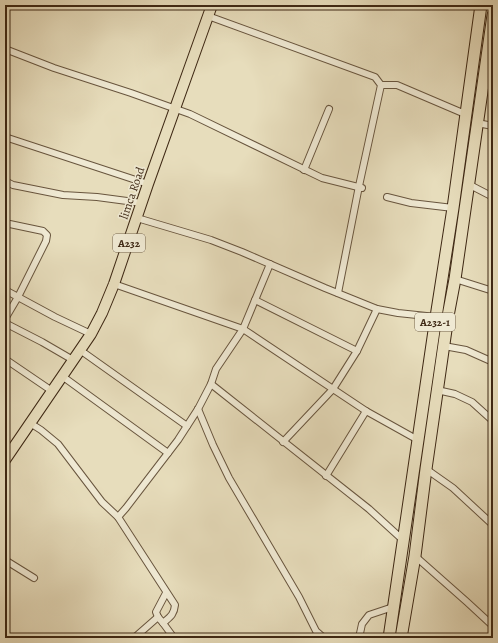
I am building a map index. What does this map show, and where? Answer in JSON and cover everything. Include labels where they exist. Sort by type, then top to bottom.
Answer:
[{"type":"highway","name":"A232-1","points":[[390,632],[453,208],[480,5]]},
{"type":"highway","name":"A232-1","points":[[401,633],[415,556],[437,390],[455,279],[493,15]]},
{"type":"highway","points":[[390,632],[401,633]]},
{"type":"main road","name":"limca Road","points":[[5,460],[91,334],[102,313],[114,284],[212,5]]},
{"type":"street","points":[[208,16],[375,78],[381,85],[397,85],[403,87],[465,114]]},
{"type":"street","points":[[5,49],[54,68],[175,108],[322,178],[361,188]]},
{"type":"street","points":[[338,293],[361,188],[381,85]]},
{"type":"street","points":[[304,170],[329,109]]},
{"type":"street","points":[[477,123],[493,126]]},
{"type":"street","points":[[5,146],[6,138],[148,184]]},
{"type":"street","points":[[5,181],[13,185],[63,195],[97,197],[142,203]]},
{"type":"street","points":[[468,184],[493,197]]},
{"type":"street","points":[[387,197],[411,203],[453,208]]},
{"type":"street","points":[[137,218],[211,240],[377,309],[436,317]]},
{"type":"street","points":[[5,223],[43,231],[47,235],[46,241],[18,297],[5,319]]},
{"type":"street","points":[[118,517],[168,453],[198,409],[211,384],[216,369],[243,329],[270,264]]},
{"type":"street","points":[[455,279],[493,291]]},
{"type":"street","points":[[114,284],[243,329],[366,411],[418,440]]},
{"type":"street","points":[[5,290],[91,334]]},
{"type":"street","points":[[255,300],[357,351]]},
{"type":"street","points":[[283,442],[333,388],[357,351],[377,309]]},
{"type":"street","points":[[5,323],[73,360]]},
{"type":"street","points":[[444,346],[466,350],[493,362]]},
{"type":"street","points":[[80,350],[187,426]]},
{"type":"street","points":[[5,359],[52,391]]},
{"type":"street","points":[[62,376],[168,453]]},
{"type":"street","points":[[211,384],[369,509],[403,540]]},
{"type":"street","points":[[437,390],[455,394],[472,402],[493,421]]},
{"type":"street","points":[[198,409],[229,478],[299,596],[316,631],[324,638]]},
{"type":"street","points":[[326,476],[366,411]]},
{"type":"street","points":[[30,423],[58,444],[102,502],[118,517],[175,605],[172,616],[163,623]]},
{"type":"street","points":[[426,469],[453,488],[492,522]]},
{"type":"street","points":[[415,556],[493,626]]},
{"type":"street","points":[[5,560],[34,578]]},
{"type":"street","points":[[166,593],[156,612],[158,617],[174,638]]},
{"type":"street","points":[[359,638],[362,624],[369,616],[393,607]]},
{"type":"street","points":[[134,638],[158,617]]}]
